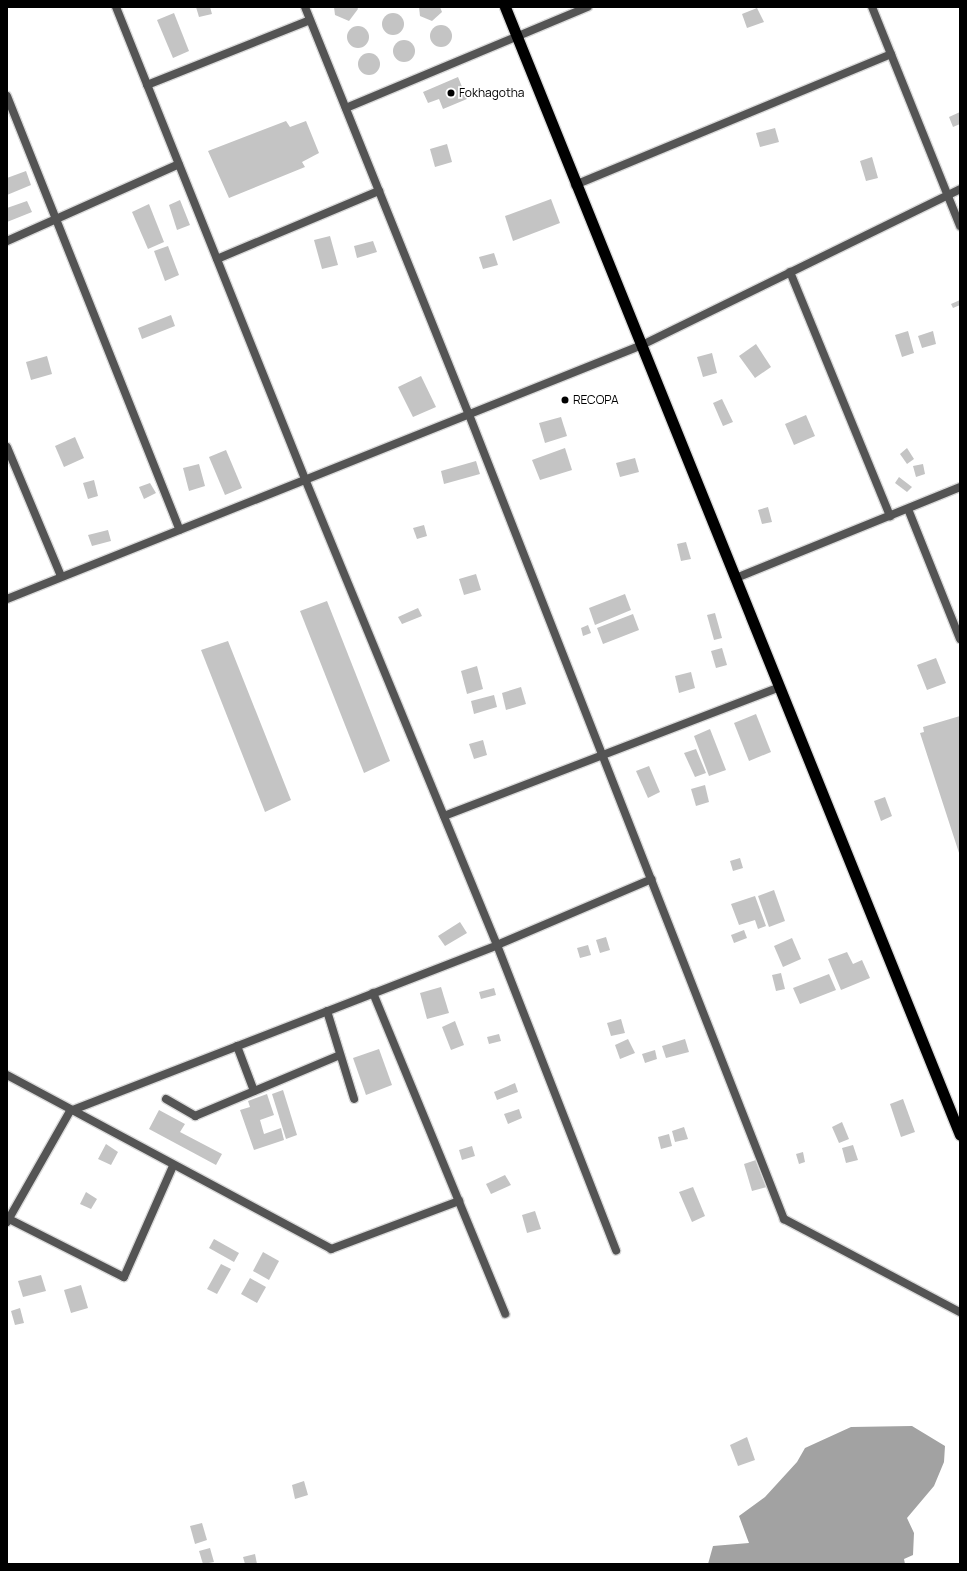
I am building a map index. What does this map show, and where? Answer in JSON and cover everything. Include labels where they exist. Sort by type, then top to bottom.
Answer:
[{"type":"highway","points":[[505,7],[640,346],[780,687],[879,942],[960,1135]]},
{"type":"street","points":[[116,7],[305,479],[497,945],[616,1251]]},
{"type":"street","points":[[305,7],[468,412],[604,756],[784,1219],[960,1312]]},
{"type":"street","points":[[346,108],[588,7]]},
{"type":"street","points":[[872,7],[960,226]]},
{"type":"street","points":[[147,85],[310,20]]},
{"type":"street","points":[[575,185],[891,54]]},
{"type":"street","points":[[7,96],[180,530]]},
{"type":"street","points":[[7,241],[179,164]]},
{"type":"street","points":[[7,599],[468,412],[640,346],[960,189]]},
{"type":"street","points":[[217,259],[379,191]]},
{"type":"street","points":[[790,272],[890,516]]},
{"type":"street","points":[[7,447],[61,576]]},
{"type":"street","points":[[736,578],[960,487]]},
{"type":"street","points":[[908,509],[960,639]]},
{"type":"street","points":[[444,816],[604,756],[780,687]]},
{"type":"street","points":[[173,1166],[124,1277],[8,1220],[70,1110],[497,945],[652,879]]},
{"type":"street","points":[[373,993],[505,1314]]},
{"type":"street","points":[[327,1011],[354,1099]]},
{"type":"street","points":[[237,1046],[254,1091]]},
{"type":"street","points":[[166,1099],[195,1116],[340,1055]]},
{"type":"street","points":[[7,1075],[173,1166],[331,1249],[459,1201]]},
{"type":"shaded area","points":[[912,1426],[945,1446],[944,1462],[934,1486],[907,1518],[914,1533],[913,1555],[904,1559],[905,1564],[708,1564],[713,1546],[749,1543],[739,1516],[765,1497],[797,1462],[805,1448],[851,1427]]},
{"type":"building","points":[[196,7],[210,7],[212,14],[199,17]]},
{"type":"building","points":[[334,7],[357,7],[358,9],[349,21],[335,15]]},
{"type":"building","points":[[419,7],[440,7],[442,12],[432,21],[420,16]]},
{"type":"building","points":[[757,8],[764,22],[747,28],[742,14]]},
{"type":"building","points":[[174,13],[189,51],[173,58],[157,20]]},
{"type":"building","points":[[393,13],[401,16],[404,24],[401,32],[393,35],[385,32],[382,24],[385,16]]},
{"type":"building","points":[[441,25],[449,28],[452,36],[449,44],[441,47],[433,44],[430,36],[433,28]]},
{"type":"building","points":[[358,26],[366,29],[369,37],[366,45],[358,48],[350,45],[347,37],[350,29]]},
{"type":"building","points":[[404,40],[412,43],[415,51],[412,59],[404,62],[396,59],[393,51],[396,43]]},
{"type":"building","points":[[369,53],[377,56],[380,64],[377,72],[369,75],[361,72],[358,64],[361,56]]},
{"type":"building","name":"Fokhagotha","points":[[458,77],[467,99],[443,109],[439,99],[428,103],[423,92]]},
{"type":"building","points":[[960,112],[960,124],[953,127],[949,117]]},
{"type":"building","points":[[286,121],[290,127],[306,121],[319,153],[302,162],[305,167],[229,198],[208,151]]},
{"type":"building","points":[[775,128],[779,142],[760,147],[756,133]]},
{"type":"building","points":[[447,144],[452,162],[435,167],[430,149]]},
{"type":"building","points":[[872,157],[878,178],[866,181],[860,161]]},
{"type":"building","points":[[26,171],[31,185],[7,195],[7,178]]},
{"type":"building","points":[[551,199],[560,223],[513,241],[505,216]]},
{"type":"building","points":[[180,200],[190,225],[177,230],[169,205]]},
{"type":"building","points":[[27,201],[32,212],[7,222],[7,208]]},
{"type":"building","points":[[149,204],[164,242],[148,249],[132,212]]},
{"type":"building","points":[[330,236],[338,265],[322,269],[314,240]]},
{"type":"building","points":[[373,241],[377,252],[357,258],[354,246]]},
{"type":"building","points":[[168,246],[179,275],[165,281],[154,251]]},
{"type":"building","points":[[494,253],[498,265],[483,269],[479,257]]},
{"type":"building","points":[[960,300],[960,305],[953,308],[951,304]]},
{"type":"building","points":[[171,315],[175,326],[142,339],[138,328]]},
{"type":"building","points":[[908,331],[914,353],[902,357],[895,335]]},
{"type":"building","points":[[933,331],[936,344],[922,348],[918,336]]},
{"type":"building","points":[[756,344],[771,367],[755,378],[739,356]]},
{"type":"building","points":[[712,353],[717,373],[703,377],[697,357]]},
{"type":"building","points":[[47,356],[52,374],[31,380],[26,362]]},
{"type":"building","points":[[421,376],[436,407],[413,417],[398,387]]},
{"type":"building","points":[[722,399],[733,422],[723,426],[713,403]]},
{"type":"building","points":[[806,415],[815,436],[794,445],[785,424]]},
{"type":"building","points":[[561,417],[567,436],[545,443],[539,423]]},
{"type":"building","points":[[75,437],[84,458],[64,467],[55,446]]},
{"type":"building","points":[[565,448],[572,470],[540,480],[532,460]]},
{"type":"building","points":[[907,448],[914,459],[907,464],[900,454]]},
{"type":"building","points":[[226,450],[242,488],[225,495],[209,457]]},
{"type":"building","points":[[635,458],[639,472],[620,477],[616,463]]},
{"type":"building","points":[[476,461],[480,474],[444,484],[441,471]]},
{"type":"building","points":[[199,464],[205,486],[189,491],[183,468]]},
{"type":"building","points":[[923,464],[925,474],[916,477],[913,466]]},
{"type":"building","points":[[899,477],[912,487],[907,492],[895,483]]},
{"type":"building","points":[[94,480],[98,496],[88,499],[83,483]]},
{"type":"building","points":[[150,483],[156,493],[144,499],[139,487]]},
{"type":"building","points":[[768,507],[772,522],[762,524],[758,510]]},
{"type":"building","points":[[424,525],[427,536],[417,539],[413,528]]},
{"type":"building","points":[[108,530],[111,541],[92,546],[88,535]]},
{"type":"building","points":[[686,542],[691,559],[681,561],[677,544]]},
{"type":"building","points":[[476,574],[481,590],[464,595],[459,579]]},
{"type":"building","points":[[625,594],[631,610],[595,625],[589,608]]},
{"type":"building","points":[[327,601],[390,761],[364,773],[300,611]]},
{"type":"building","points":[[418,608],[422,616],[402,624],[398,617]]},
{"type":"building","points":[[715,613],[722,638],[714,640],[707,615]]},
{"type":"building","points":[[633,614],[639,630],[603,644],[597,628]]},
{"type":"building","points":[[588,625],[591,633],[583,636],[581,628]]},
{"type":"building","points":[[228,641],[291,800],[265,812],[201,650]]},
{"type":"building","points":[[722,648],[727,665],[716,668],[711,651]]},
{"type":"building","points":[[936,658],[946,683],[927,690],[917,665]]},
{"type":"building","points":[[477,666],[483,689],[467,694],[461,671]]},
{"type":"building","points":[[691,672],[695,688],[679,693],[675,676]]},
{"type":"building","points":[[521,687],[526,704],[506,710],[502,693]]},
{"type":"building","points":[[494,695],[497,707],[474,714],[471,701]]},
{"type":"building","points":[[756,714],[771,752],[749,761],[734,723]]},
{"type":"building","points":[[960,716],[960,856],[920,733],[924,732],[923,727]]},
{"type":"building","points":[[710,729],[726,770],[709,776],[694,736]]},
{"type":"building","points":[[483,740],[487,755],[474,759],[469,744]]},
{"type":"building","points":[[696,749],[706,773],[695,777],[684,753]]},
{"type":"building","points":[[649,766],[660,792],[648,798],[636,771]]},
{"type":"building","points":[[705,785],[709,802],[696,806],[691,789]]},
{"type":"building","points":[[885,797],[892,816],[881,821],[874,801]]},
{"type":"building","points":[[740,858],[743,868],[733,871],[730,861]]},
{"type":"building","points":[[774,890],[785,921],[769,927],[758,896]]},
{"type":"building","points":[[755,896],[766,926],[758,929],[755,920],[739,925],[731,904]]},
{"type":"building","points":[[460,922],[467,933],[445,946],[438,936]]},
{"type":"building","points":[[744,930],[747,938],[734,943],[731,935]]},
{"type":"building","points":[[606,937],[610,950],[600,953],[596,940]]},
{"type":"building","points":[[792,938],[801,959],[783,967],[774,946]]},
{"type":"building","points":[[588,945],[591,955],[580,958],[577,948]]},
{"type":"building","points":[[847,952],[853,964],[862,960],[870,978],[841,990],[828,959]]},
{"type":"building","points":[[781,973],[785,989],[776,991],[772,975]]},
{"type":"building","points":[[829,974],[836,990],[800,1004],[793,988]]},
{"type":"building","points":[[441,987],[449,1013],[427,1019],[420,993]]},
{"type":"building","points":[[494,988],[496,995],[481,999],[479,992]]},
{"type":"building","points":[[621,1019],[625,1033],[611,1036],[607,1023]]},
{"type":"building","points":[[455,1021],[464,1045],[451,1050],[442,1027]]},
{"type":"building","points":[[499,1034],[501,1041],[489,1044],[487,1037]]},
{"type":"building","points":[[628,1039],[635,1053],[620,1059],[615,1045]]},
{"type":"building","points":[[685,1039],[689,1052],[666,1058],[662,1046]]},
{"type":"building","points":[[379,1049],[392,1085],[366,1095],[353,1058]]},
{"type":"building","points":[[655,1050],[657,1059],[645,1063],[642,1054]]},
{"type":"building","points":[[515,1083],[518,1092],[497,1100],[494,1092]]},
{"type":"building","points":[[283,1090],[297,1135],[286,1139],[272,1094]]},
{"type":"building","points":[[267,1094],[274,1115],[260,1120],[264,1134],[281,1128],[284,1140],[254,1150],[240,1110],[250,1107],[248,1101]]},
{"type":"building","points":[[903,1099],[915,1132],[901,1137],[890,1104]]},
{"type":"building","points":[[519,1109],[522,1118],[508,1124],[504,1114]]},
{"type":"building","points":[[159,1110],[185,1124],[180,1132],[222,1154],[216,1165],[149,1129]]},
{"type":"building","points":[[842,1122],[849,1139],[839,1143],[832,1127]]},
{"type":"building","points":[[684,1127],[688,1139],[675,1142],[672,1131]]},
{"type":"building","points":[[669,1134],[672,1146],[661,1149],[658,1137]]},
{"type":"building","points":[[106,1144],[118,1152],[111,1165],[98,1159]]},
{"type":"building","points":[[853,1145],[858,1160],[846,1163],[842,1148]]},
{"type":"building","points":[[472,1146],[475,1156],[462,1160],[459,1150]]},
{"type":"building","points":[[803,1152],[805,1162],[799,1164],[796,1154]]},
{"type":"building","points":[[759,1159],[767,1187],[752,1191],[744,1164]]},
{"type":"building","points":[[505,1175],[511,1185],[491,1194],[486,1184]]},
{"type":"building","points":[[693,1187],[705,1216],[692,1222],[679,1192]]},
{"type":"building","points":[[86,1192],[97,1199],[91,1209],[80,1204]]},
{"type":"building","points":[[535,1211],[541,1229],[527,1233],[522,1215]]},
{"type":"building","points":[[214,1239],[239,1253],[234,1262],[209,1248]]},
{"type":"building","points":[[263,1252],[279,1261],[269,1280],[253,1271]]},
{"type":"building","points":[[221,1264],[231,1269],[217,1294],[207,1289]]},
{"type":"building","points":[[41,1275],[46,1291],[23,1297],[18,1281]]},
{"type":"building","points":[[250,1278],[266,1287],[257,1303],[241,1294]]},
{"type":"building","points":[[81,1285],[88,1308],[71,1313],[64,1290]]},
{"type":"building","points":[[20,1308],[24,1323],[15,1325],[11,1311]]},
{"type":"building","points":[[747,1437],[755,1460],[738,1466],[730,1445]]},
{"type":"building","points":[[304,1481],[308,1495],[295,1499],[292,1485]]},
{"type":"building","points":[[202,1523],[207,1540],[195,1544],[190,1526]]},
{"type":"building","points":[[210,1548],[214,1562],[203,1564],[199,1551]]},
{"type":"building","points":[[255,1554],[257,1564],[245,1564],[243,1557]]},
{"type":"place","name":"Fokhagotha","points":[[451,93]]},
{"type":"place","name":"RECOPA","points":[[565,400]]}]
